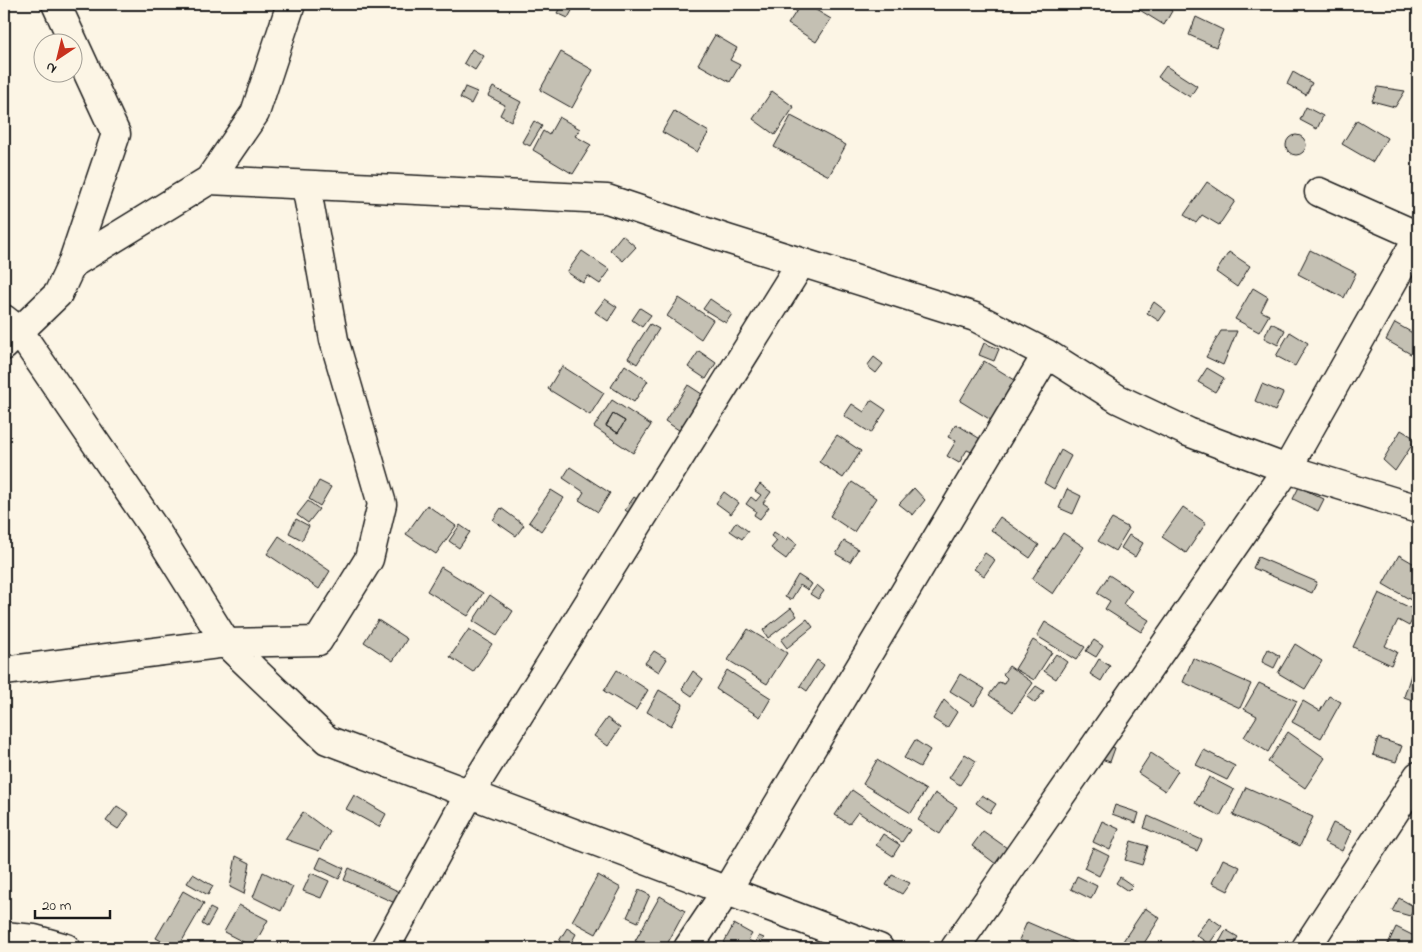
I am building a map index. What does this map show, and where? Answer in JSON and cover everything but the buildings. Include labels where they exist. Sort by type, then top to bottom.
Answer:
[{"type":"street","points":[[56,4],[116,134],[72,264],[58,294],[9,332],[156,531],[226,643],[328,740],[880,948]]},
{"type":"street","points":[[72,264],[209,180],[255,113],[290,4]]},
{"type":"street","points":[[209,180],[607,199],[801,263],[975,317],[1047,354],[1118,399],[1188,432],[1287,469],[1418,509]]},
{"type":"street","points":[[4,670],[226,643],[318,641],[369,559],[382,504],[334,340],[306,185]]},
{"type":"street","points":[[955,948],[1287,469],[1418,237],[1319,192]]},
{"type":"street","points":[[385,948],[470,793],[801,263]]},
{"type":"street","points":[[688,948],[727,890],[1047,354]]},
{"type":"street","points":[[1306,948],[1418,776]]},
{"type":"street","points":[[4,936],[34,939],[66,948]]}]
